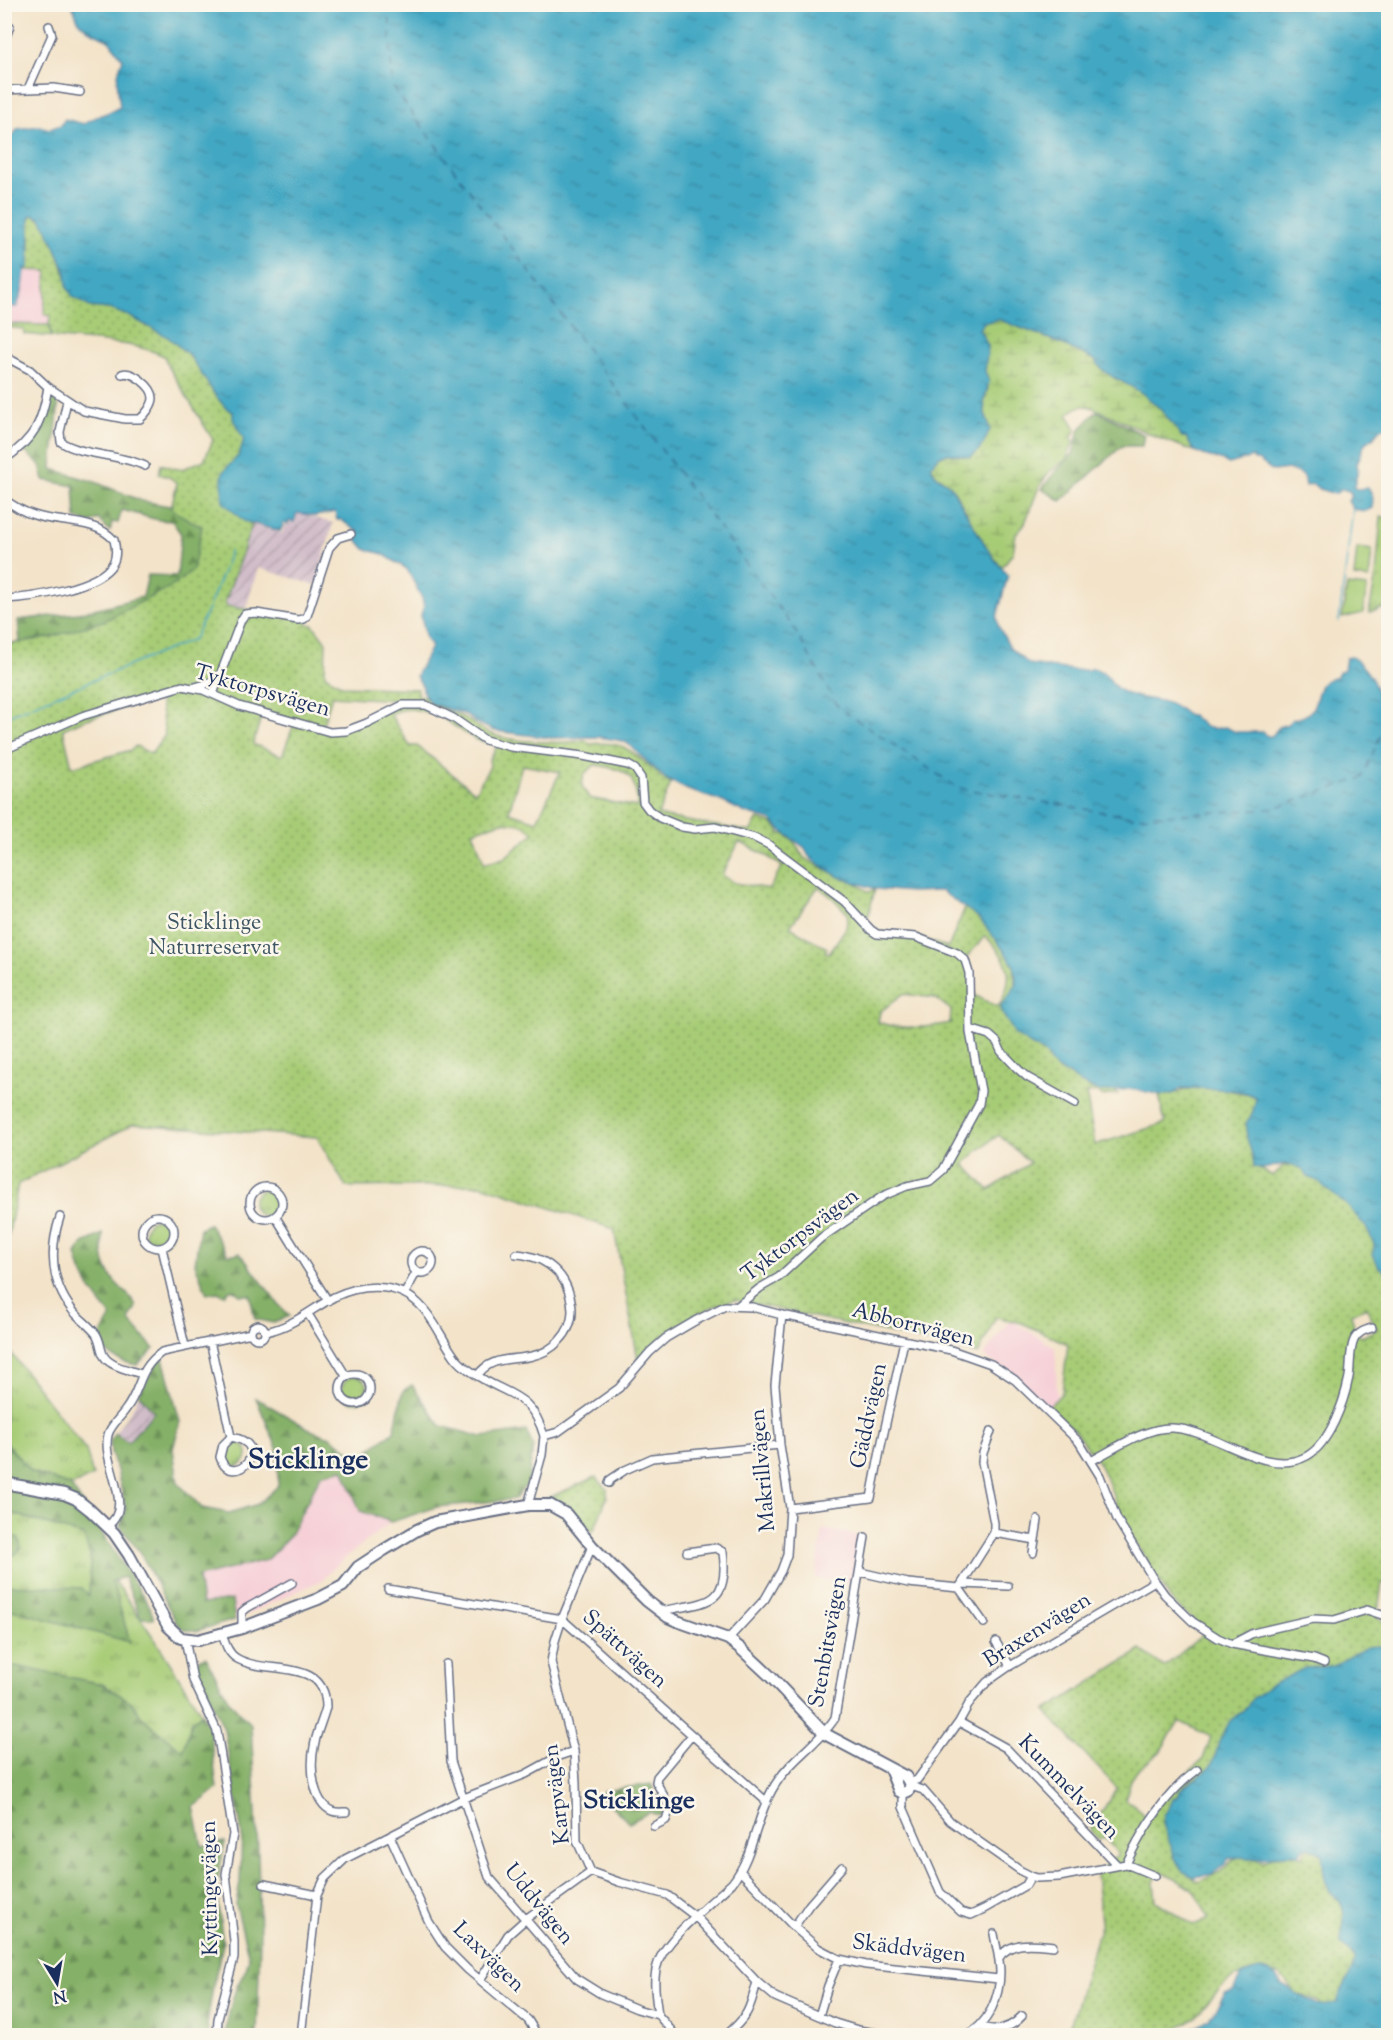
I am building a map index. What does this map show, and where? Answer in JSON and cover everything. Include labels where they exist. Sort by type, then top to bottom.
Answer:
[{"type":"street","points":[[4,42],[10,26]]},
{"type":"street","points":[[28,89],[52,35],[49,26]]},
{"type":"street","points":[[4,90],[54,88],[80,92]]},
{"type":"street","points":[[4,356],[30,370],[48,387],[84,411],[125,419],[140,419],[150,406],[153,396],[135,374],[128,371],[122,374]]},
{"type":"street","points":[[4,460],[19,448],[40,423],[48,387]]},
{"type":"street","points":[[67,401],[60,432],[61,442],[145,466]]},
{"type":"street","points":[[4,499],[33,515],[104,531],[114,540],[116,556],[109,569],[90,581],[56,591],[4,599]]},
{"type":"street","points":[[213,694],[245,614],[256,613],[304,619],[307,616],[328,548],[338,538],[351,534]]},
{"type":"street","points":[[194,687],[209,683],[220,676]]},
{"type":"street","name":"Tyktorpsvägen","points":[[4,750],[82,716],[173,688],[194,687],[239,706],[330,732],[346,731],[403,705],[426,705],[453,718],[485,740],[511,747],[628,765],[641,778],[643,802],[660,818],[688,828],[715,826],[754,838],[769,845],[845,902],[877,934],[916,937],[957,953],[965,960],[969,972],[970,1029],[981,1091],[979,1104],[943,1170],[930,1181],[907,1186],[883,1196],[821,1238],[779,1277],[760,1288],[739,1305]]},
{"type":"street","points":[[970,1029],[989,1035],[998,1042],[1001,1051],[1018,1070],[1075,1104]]},
{"type":"street","points":[[265,1187],[279,1193],[281,1208],[275,1216],[263,1219],[253,1212],[251,1199],[256,1191],[265,1187]]},
{"type":"street","points":[[153,1216],[163,1216],[172,1222],[174,1227],[174,1238],[162,1248],[148,1245],[142,1235],[145,1222],[153,1216]]},
{"type":"street","points":[[275,1216],[328,1301]]},
{"type":"street","points":[[60,1218],[54,1240],[53,1263],[62,1294],[96,1335],[102,1355],[107,1361],[141,1374]]},
{"type":"street","points":[[162,1248],[185,1346]]},
{"type":"street","points":[[477,1376],[496,1360],[531,1357],[544,1353],[560,1341],[570,1325],[571,1300],[564,1280],[548,1264],[530,1256],[516,1254]]},
{"type":"street","points":[[405,1293],[417,1271]]},
{"type":"street","points":[[107,1526],[112,1523],[119,1512],[119,1501],[106,1450],[108,1433],[127,1408],[141,1374],[154,1358],[162,1352],[210,1341],[251,1334],[258,1339],[264,1336],[265,1332],[289,1325],[328,1301],[370,1287],[396,1289],[405,1293],[427,1312],[455,1359],[477,1376],[527,1403],[537,1417],[544,1436],[542,1455],[528,1505]]},
{"type":"street","name":"Abborrvägen","points":[[544,1436],[558,1432],[619,1388],[650,1352],[666,1338],[719,1309],[739,1305],[951,1350],[991,1364],[1015,1380],[1079,1442],[1092,1461],[1108,1493],[1117,1519],[1155,1581],[1165,1595],[1193,1622],[1232,1644],[1314,1659],[1324,1663]]},
{"type":"street","points":[[308,1314],[346,1376]]},
{"type":"street","name":"Makrillvägen","points":[[728,1639],[765,1599],[787,1555],[790,1508],[780,1445],[775,1385],[782,1315]]},
{"type":"street","points":[[1092,1461],[1147,1434],[1171,1428],[1187,1430],[1270,1461],[1294,1462],[1308,1455],[1326,1439],[1334,1423],[1349,1378],[1354,1340],[1362,1331],[1372,1328]]},
{"type":"street","points":[[210,1341],[231,1437]]},
{"type":"street","name":"Gäddvägen","points":[[790,1508],[871,1498],[904,1341]]},
{"type":"street","points":[[357,1374],[366,1378],[370,1393],[364,1402],[354,1405],[343,1399],[339,1389],[346,1376],[357,1374]]},
{"type":"street","points":[[960,1586],[991,1542],[994,1533],[982,1462],[991,1431]]},
{"type":"street","points":[[231,1437],[249,1445],[252,1454],[248,1463],[234,1470],[226,1468],[220,1458],[223,1445],[231,1437]]},
{"type":"street","points":[[609,1484],[610,1480],[625,1470],[652,1458],[780,1445]]},
{"type":"street","points":[[4,1483],[48,1490],[75,1499],[107,1526],[129,1555],[168,1626],[175,1634],[185,1639],[203,1640],[296,1608],[343,1586],[364,1563],[412,1533],[435,1522],[528,1505],[540,1504],[557,1508],[566,1514],[592,1546],[638,1593],[661,1611],[677,1621],[728,1639],[770,1676],[825,1734],[890,1769],[899,1791],[908,1787],[923,1790],[950,1821],[1021,1871],[1036,1878],[1059,1877],[1126,1864],[1155,1876]]},
{"type":"street","points":[[1034,1553],[1038,1520]]},
{"type":"street","points":[[994,1533],[1035,1540]]},
{"type":"street","name":"Stenbitsvägen","points":[[658,2015],[655,1987],[658,1963],[666,1946],[741,1872],[778,1779],[825,1734],[835,1718],[865,1537]]},
{"type":"street","name":"Karpvägen","points":[[592,1546],[562,1618],[551,1662],[574,1751],[577,1841],[591,1872],[667,1895],[696,1917],[757,1982],[775,1996],[835,2023],[858,2030],[895,2036]]},
{"type":"street","points":[[661,1611],[713,1599],[724,1584],[723,1552],[720,1548],[687,1552]]},
{"type":"street","points":[[860,1572],[908,1583],[1008,1586]]},
{"type":"street","name":"Braxenvägen","points":[[908,1787],[917,1779],[959,1722],[970,1702],[987,1682],[1010,1666],[1155,1581]]},
{"type":"street","points":[[242,1628],[242,1612],[292,1583]]},
{"type":"street","points":[[960,1586],[984,1623]]},
{"type":"street","name":"Spättvägen","points":[[388,1589],[562,1618],[767,1802]]},
{"type":"street","points":[[1232,1644],[1253,1633],[1313,1619],[1334,1620],[1367,1610],[1388,1617]]},
{"type":"street","points":[[222,1634],[227,1647],[237,1659],[308,1674],[322,1686],[326,1707],[312,1756],[315,1784],[321,1800],[328,1808],[337,1812],[346,1812]]},
{"type":"street","name":"Kyttingevägen","points":[[185,1639],[193,1680],[217,1731],[233,1834],[226,1874],[234,1958],[218,2019],[217,2036]]},
{"type":"street","points":[[996,1642],[1010,1666]]},
{"type":"street","name":"Uddvägen","points":[[446,1664],[451,1761],[489,1877],[526,1918],[553,1954],[582,1983],[601,1994],[658,2015]]},
{"type":"street","name":"Kummelvägen","points":[[959,1722],[1006,1748],[1117,1865]]},
{"type":"street","points":[[654,1826],[666,1820],[670,1807],[656,1782],[657,1777],[692,1735]]},
{"type":"street","points":[[301,2036],[317,1895],[325,1878],[345,1859],[464,1797],[526,1774],[574,1751]]},
{"type":"street","points":[[1126,1864],[1165,1798],[1197,1770]]},
{"type":"street","points":[[908,1787],[903,1807],[940,1892],[961,1912],[971,1915],[984,1909],[1026,1885],[1031,1876]]},
{"type":"street","name":"Laxvägen","points":[[390,1836],[438,1937],[458,1961],[528,2020],[538,2036]]},
{"type":"street","points":[[794,1927],[809,1905],[842,1867]]},
{"type":"street","points":[[480,1980],[508,1935],[526,1918],[591,1872]]},
{"type":"street","name":"Skäddvägen","points":[[741,1872],[794,1927],[818,1948],[839,1959],[866,1965],[999,1979]]},
{"type":"street","points":[[264,1884],[317,1895]]},
{"type":"street","points":[[979,2030],[991,2011],[999,1979],[999,1958],[994,1934]]},
{"type":"street","points":[[999,1958],[1004,1950],[1010,1947],[1053,1946]]},
{"type":"street","points":[[819,2016],[839,1959]]},
{"type":"street","points":[[725,2036],[743,2022],[751,2005],[757,1982]]},
{"type":"street","points":[[658,2015],[676,2036]]},
{"type":"street","points":[[965,2036],[979,2030],[1008,2027],[1022,2016]]},
{"type":"shaded area","points":[[25,270],[47,270],[44,314],[50,316],[48,325],[5,324],[4,306],[17,307],[23,288]]},
{"type":"shaded area","points":[[298,513],[333,523],[316,585],[258,568],[245,611],[223,605],[246,523],[282,533],[285,525],[288,526],[290,522],[295,523]]},
{"type":"shaded area","points":[[1010,1320],[1055,1347],[1058,1414],[1018,1378],[983,1356]]},
{"type":"shaded area","points":[[139,1394],[154,1412],[128,1442],[115,1433],[134,1406]]},
{"type":"shaded area","points":[[343,1468],[360,1511],[391,1522],[340,1562],[322,1580],[235,1620],[232,1600],[202,1604],[198,1577],[266,1560],[289,1537],[321,1475]]},
{"type":"shaded area","points":[[823,1529],[862,1536],[854,1584],[815,1578]]},
{"type":"green space","name":"Sticklinge Naturreservat","points":[[33,215],[41,218],[56,248],[73,297],[90,307],[110,309],[129,316],[168,337],[190,356],[216,396],[225,407],[233,412],[244,440],[252,525],[225,602],[227,606],[308,620],[307,624],[313,625],[326,642],[325,675],[344,686],[417,689],[419,696],[427,696],[426,699],[434,705],[466,719],[485,731],[509,739],[537,742],[585,740],[590,744],[610,743],[624,747],[652,768],[657,769],[655,771],[659,772],[660,777],[671,783],[658,815],[750,832],[758,819],[773,824],[780,832],[779,834],[785,834],[795,843],[804,858],[845,880],[852,880],[870,892],[875,889],[867,921],[880,932],[913,935],[948,948],[966,905],[977,915],[978,919],[983,919],[1016,963],[1015,981],[1019,986],[1010,1005],[1117,1092],[1118,1094],[1102,1096],[1096,1092],[1086,1093],[1095,1145],[1165,1123],[1159,1095],[1168,1095],[1200,1086],[1250,1094],[1257,1093],[1260,1169],[1273,1176],[1283,1166],[1294,1165],[1312,1173],[1364,1219],[1388,1273],[1388,1584],[1382,1583],[1377,1618],[1388,1623],[1388,1649],[1216,1757],[1207,1771],[1182,1788],[1170,1808],[1170,1831],[1177,1857],[1186,1871],[1199,1882],[1220,1872],[1234,1859],[1241,1856],[1264,1861],[1291,1853],[1302,1857],[1308,1846],[1323,1855],[1322,1861],[1346,1904],[1360,1956],[1341,2003],[1321,2006],[1319,2002],[1294,1992],[1279,1975],[1247,1975],[1234,1977],[1220,1989],[1196,2017],[1166,2035],[1056,2035],[1071,2023],[1101,1922],[1096,1874],[1118,1854],[1104,1837],[1098,1840],[1090,1830],[1117,1788],[1045,1711],[1141,1650],[1164,1667],[1205,1631],[1171,1600],[1122,1520],[1098,1462],[1075,1431],[1049,1406],[1062,1393],[1068,1344],[1022,1323],[996,1317],[978,1354],[735,1300],[707,1309],[682,1323],[638,1360],[614,1229],[481,1185],[346,1187],[317,1137],[133,1124],[18,1184],[5,1254],[5,645],[52,637],[106,620],[174,585],[193,569],[202,527],[171,508],[177,483],[159,474],[161,464],[177,469],[204,460],[213,440],[164,356],[123,344],[52,337],[49,325],[50,316],[44,314],[47,271],[25,270],[30,253],[30,218]],"holes":[[[332,696],[395,700],[395,705],[369,719],[351,726],[322,727]],[[159,697],[165,735],[151,754],[136,746],[131,750],[72,767],[63,729],[84,720]],[[412,709],[436,714],[476,740],[498,745],[489,760],[490,766],[475,792],[417,746],[410,746],[390,714]],[[262,714],[294,724],[282,756],[253,744]],[[522,765],[560,772],[537,821],[509,812]],[[595,765],[614,768],[632,780],[637,807],[589,798],[582,786],[584,774]],[[502,822],[523,825],[534,833],[504,858],[484,863],[473,831]],[[739,842],[782,866],[769,889],[735,883],[722,875]],[[818,887],[833,898],[848,914],[846,928],[829,953],[825,952],[827,948],[790,927]],[[985,936],[1005,961],[1008,969],[1007,987],[998,1007],[974,995],[972,973],[966,958]],[[903,994],[935,998],[951,1010],[950,1023],[914,1027],[886,1025],[878,1022],[880,1012]],[[999,1135],[1030,1163],[989,1190],[964,1164]],[[1366,1307],[1377,1329],[1362,1337],[1353,1332],[1351,1314]],[[1179,1721],[1211,1737],[1203,1759],[1170,1788],[1148,1819],[1135,1805],[1125,1800],[1131,1780],[1137,1771],[1160,1752]],[[1162,1873],[1192,1889],[1201,1901],[1208,1920],[1193,1925],[1156,1901],[1154,1882],[1158,1874]]]},
{"type":"green space","points":[[998,319],[1060,343],[1095,360],[1114,378],[1130,384],[1147,397],[1164,413],[1182,437],[1186,437],[1193,450],[1197,452],[1161,439],[1094,408],[1083,406],[1077,408],[1068,415],[1076,429],[1071,438],[1074,441],[1066,460],[1049,472],[1039,487],[1025,523],[1016,534],[1013,553],[1002,567],[981,540],[953,489],[935,474],[931,466],[943,455],[960,456],[990,429],[985,414],[984,400],[988,390],[985,371],[988,347],[979,329],[983,323]]},
{"type":"green space","points":[[4,324],[48,325],[52,337],[24,334],[23,329],[5,327]]},
{"type":"green space","points":[[48,398],[58,399],[52,469],[95,482],[142,501],[220,515],[209,622],[5,707],[4,644],[20,642],[18,620],[78,613],[143,597],[148,575],[177,576],[181,534],[172,521],[158,520],[122,510],[118,523],[112,522],[110,531],[98,519],[91,523],[76,519],[74,486],[44,480],[40,465],[23,450],[45,420]]},
{"type":"green space","points":[[1097,411],[1144,435],[1142,446],[1122,446],[1061,501],[1042,489],[1073,454],[1079,430]]},
{"type":"green space","points":[[1381,517],[1388,517],[1388,607],[1369,613],[1376,575]]},
{"type":"green space","points":[[1357,548],[1372,550],[1369,579],[1354,577]]},
{"type":"green space","points":[[1347,585],[1367,587],[1363,613],[1342,618]]},
{"type":"green space","points":[[266,1190],[275,1194],[279,1203],[275,1212],[266,1216],[257,1212],[253,1203],[257,1194]]},
{"type":"green space","points":[[158,1219],[167,1223],[171,1232],[167,1241],[158,1245],[149,1241],[145,1232],[149,1223]]},
{"type":"green space","points":[[209,1224],[228,1255],[240,1253],[290,1316],[273,1323],[255,1319],[250,1295],[240,1295],[234,1290],[230,1290],[225,1295],[217,1292],[207,1294],[195,1264],[200,1228]]},
{"type":"green space","points":[[103,1234],[105,1264],[111,1276],[132,1299],[136,1307],[129,1320],[154,1349],[137,1365],[111,1356],[102,1346],[102,1333],[111,1316],[89,1287],[76,1254],[83,1243]]},
{"type":"green space","points":[[4,1344],[86,1450],[93,1476],[71,1486],[31,1472],[5,1441]]},
{"type":"green space","points":[[163,1358],[180,1422],[173,1449],[178,1483],[202,1508],[229,1513],[258,1504],[278,1486],[277,1448],[256,1398],[313,1431],[330,1437],[359,1457],[394,1431],[403,1391],[412,1385],[441,1426],[482,1437],[526,1431],[533,1446],[528,1483],[515,1499],[437,1507],[391,1522],[360,1511],[343,1469],[321,1475],[289,1537],[266,1560],[198,1577],[202,1604],[232,1600],[235,1620],[196,1631],[186,1630],[177,1624],[141,1554],[120,1526],[126,1510],[111,1452],[110,1440],[115,1433],[128,1442],[154,1412],[139,1394],[154,1367]]},
{"type":"green space","points":[[355,1376],[364,1380],[368,1389],[364,1398],[355,1402],[346,1398],[342,1389],[346,1380]]},
{"type":"green space","points":[[4,1441],[31,1472],[71,1486],[149,1605],[154,1619],[141,1618],[124,1577],[112,1581],[130,1642],[5,1608],[5,1585],[82,1588],[89,1596],[90,1556],[84,1536],[5,1511]]},
{"type":"green space","points":[[235,1442],[244,1445],[247,1454],[244,1463],[235,1466],[226,1463],[223,1454],[226,1445]]},
{"type":"green space","points":[[596,1477],[607,1489],[607,1497],[592,1532],[565,1504],[548,1498]]},
{"type":"green space","points":[[4,1511],[84,1536],[156,1641],[202,1714],[192,1721],[183,1752],[144,1719],[130,1701],[5,1664]]},
{"type":"green space","points":[[4,1534],[19,1538],[21,1548],[16,1554],[5,1558]]},
{"type":"green space","points":[[206,1657],[229,1701],[251,1725],[260,1939],[257,2035],[225,2035],[236,1988],[249,1958],[236,1905],[240,1882],[242,1835],[224,1729],[196,1667],[198,1660]]},
{"type":"green space","points":[[5,1664],[102,1684],[130,1701],[144,1719],[183,1751],[192,1721],[202,1714],[210,1731],[217,1789],[194,1807],[202,1846],[225,1842],[216,1888],[223,1944],[214,1981],[207,2024],[208,2035],[5,2035]]},
{"type":"green space","points":[[651,1784],[656,1794],[666,1804],[661,1816],[649,1812],[629,1823],[601,1795],[603,1791]]},
{"type":"water","points":[[72,5],[1388,5],[1388,427],[1380,429],[1372,439],[1365,443],[1357,464],[1358,470],[1353,486],[1356,489],[1368,488],[1370,490],[1373,500],[1372,508],[1366,511],[1353,509],[1348,501],[1352,495],[1349,491],[1342,489],[1335,494],[1319,489],[1313,484],[1305,486],[1303,475],[1288,469],[1273,471],[1258,460],[1254,460],[1253,457],[1229,464],[1197,452],[1153,402],[1142,393],[1111,376],[1095,360],[1060,343],[998,319],[983,323],[979,329],[988,346],[985,371],[989,382],[984,400],[985,414],[990,429],[986,438],[974,455],[970,457],[944,454],[931,466],[936,475],[950,485],[995,560],[1008,575],[997,617],[998,625],[1010,648],[1029,664],[1072,670],[1092,668],[1099,670],[1121,691],[1129,695],[1171,704],[1188,716],[1192,715],[1205,727],[1213,729],[1225,727],[1236,732],[1263,732],[1267,736],[1272,736],[1279,727],[1310,711],[1322,684],[1336,678],[1340,671],[1344,670],[1346,658],[1352,657],[1370,675],[1378,699],[1388,705],[1388,1274],[1379,1267],[1373,1254],[1374,1244],[1366,1227],[1345,1203],[1320,1182],[1308,1177],[1302,1169],[1292,1165],[1284,1164],[1263,1169],[1254,1167],[1246,1123],[1252,1114],[1256,1098],[1250,1094],[1232,1090],[1181,1088],[1175,1093],[1164,1095],[1130,1089],[1102,1092],[1084,1085],[1057,1069],[1051,1064],[1047,1055],[1015,1035],[1001,1005],[1017,984],[1014,965],[978,917],[941,891],[911,892],[876,889],[839,877],[813,860],[805,848],[771,820],[746,813],[666,779],[627,743],[598,737],[551,738],[495,731],[475,722],[467,715],[430,703],[416,676],[432,645],[426,640],[421,615],[424,606],[422,598],[407,569],[383,554],[365,549],[356,538],[358,532],[341,520],[337,520],[335,512],[315,516],[297,513],[294,522],[284,523],[280,531],[244,521],[223,502],[223,472],[239,455],[244,439],[233,419],[233,412],[225,407],[216,396],[190,356],[168,337],[129,316],[110,309],[90,307],[73,297],[67,287],[66,273],[56,248],[41,218],[33,215],[30,216],[29,267],[25,270],[23,288],[17,307],[5,306],[5,130],[13,136],[17,129],[39,126],[50,129],[61,125],[65,119],[84,124],[120,107],[118,78],[123,59],[109,40],[87,29],[79,22]]},
{"type":"water","points":[[1379,1646],[1387,1649],[1388,1647],[1388,2033],[1385,2036],[1181,2035],[1209,2019],[1225,1994],[1233,1991],[1241,1976],[1260,1969],[1269,1972],[1282,1985],[1318,2005],[1337,2003],[1355,1959],[1341,1945],[1343,1912],[1340,1902],[1326,1883],[1322,1853],[1310,1847],[1303,1849],[1299,1855],[1232,1858],[1228,1859],[1213,1874],[1194,1877],[1184,1872],[1175,1858],[1163,1824],[1164,1815],[1173,1798],[1178,1797],[1180,1790],[1211,1766],[1219,1742],[1230,1721],[1247,1707],[1252,1699],[1269,1686],[1305,1668],[1333,1666],[1367,1647]]},
{"type":"waterway","points":[[1339,621],[1353,509]]},
{"type":"waterway","points":[[4,717],[194,639],[228,559],[229,551]]},
{"type":"ferry route","points":[[389,4],[392,86],[793,627],[839,708],[958,788],[1133,817],[1271,809],[1362,778],[1388,718]]},
{"type":"district","name":"Sticklinge","points":[[308,1461]]},
{"type":"district","name":"Sticklinge","points":[[639,1801]]}]
